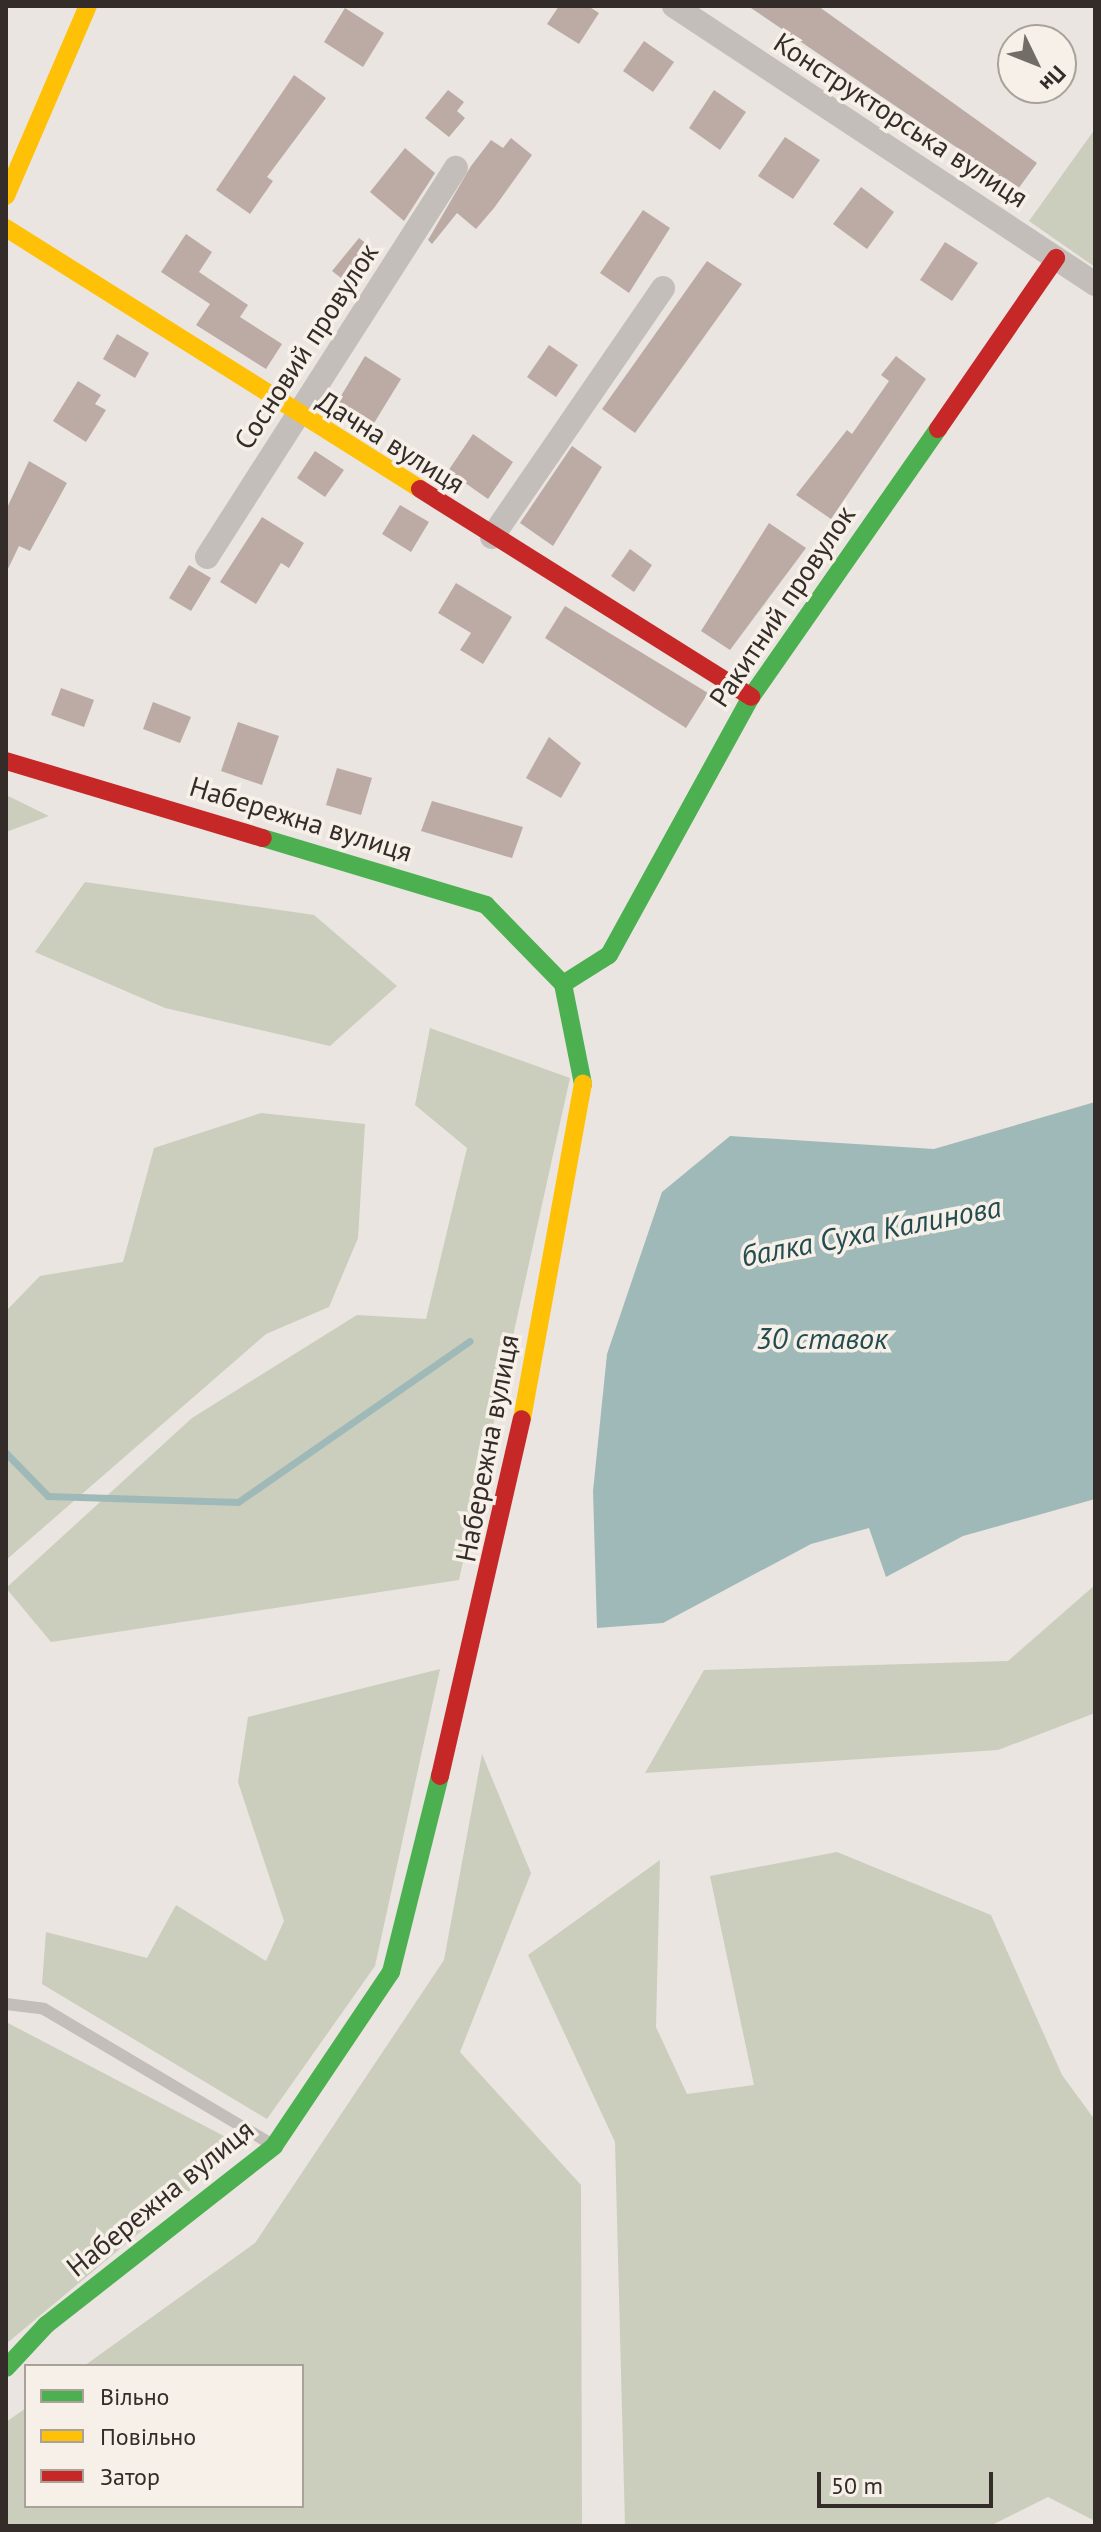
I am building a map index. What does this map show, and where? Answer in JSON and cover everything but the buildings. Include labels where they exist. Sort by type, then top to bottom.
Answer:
[{"type":"street","points":[[6,196],[88,6]]},
{"type":"street","name":"Конструкторська вулиця","points":[[674,6],[1095,284]]},
{"type":"street","name":"Сосновий провулок","points":[[207,557],[295,415],[456,168]]},
{"type":"street","name":"Дачна вулиця","points":[[6,228],[295,415],[751,697]]},
{"type":"street","name":"Ракитний провулок","points":[[563,984],[609,955],[751,697],[1056,258]]},
{"type":"street","points":[[492,537],[663,288]]},
{"type":"street","name":"Набережна вулиця","points":[[6,761],[475,901],[505,919],[563,984],[585,1074],[495,1556],[391,1972],[274,2146],[46,2325],[6,2368]]},
{"type":"lane","points":[[6,2004],[44,2009],[274,2146]]},
{"type":"green space","points":[[1095,129],[1095,267],[1029,221]]},
{"type":"green space","points":[[6,795],[49,816],[6,832]]},
{"type":"green space","points":[[85,882],[314,915],[397,986],[330,1046],[165,1008],[35,952]]},
{"type":"green space","points":[[430,1028],[570,1078],[459,1580],[51,1642],[6,1588],[192,1418],[357,1315],[426,1319],[467,1148],[415,1105]]},
{"type":"green space","points":[[261,1113],[365,1124],[358,1238],[329,1307],[266,1334],[6,1560],[7,1310],[40,1276],[123,1262],[154,1148]]},
{"type":"green space","points":[[1095,1585],[1095,1713],[998,1750],[645,1773],[704,1670],[1008,1661]]},
{"type":"green space","points":[[440,1669],[375,1966],[267,2119],[42,1984],[46,1932],[147,1958],[176,1905],[266,1961],[284,1921],[238,1782],[248,1717]]},
{"type":"green space","points":[[482,1754],[531,1873],[460,2052],[581,2185],[582,2526],[6,2526],[6,2422],[24,2409],[24,2508],[304,2508],[304,2364],[87,2364],[255,2243],[444,1960]]},
{"type":"green space","points":[[837,1852],[991,1915],[1062,2075],[1095,2120],[1095,2521],[1048,2497],[990,2526],[625,2526],[615,2142],[528,1955],[660,1860],[656,2027],[687,2094],[754,2085],[710,1876]]},
{"type":"green space","points":[[6,2022],[243,2146],[6,2344]]},
{"type":"water","name":"30 ставок","points":[[1095,1102],[1095,1499],[963,1536],[886,1577],[869,1528],[811,1544],[663,1623],[597,1628],[593,1491],[607,1354],[662,1192],[730,1136],[934,1149]]},
{"type":"waterway","name":"балка Суха Калинова","points":[[6,1453],[48,1496],[238,1502],[470,1341]]},
{"type":"traffic: fast","points":[[563,984],[609,955],[751,697],[938,429]]},
{"type":"traffic: fast","points":[[263,838],[486,905],[563,984],[583,1084]]},
{"type":"traffic: fast","points":[[6,2368],[46,2325],[274,2146],[391,1972],[440,1776]]},
{"type":"traffic: slow","points":[[6,196],[88,6]]},
{"type":"traffic: slow","points":[[6,228],[420,489]]},
{"type":"traffic: slow","points":[[522,1419],[583,1084]]},
{"type":"traffic: jam","points":[[938,429],[1056,258]]},
{"type":"traffic: jam","points":[[420,489],[751,697]]},
{"type":"traffic: jam","points":[[6,761],[263,838]]},
{"type":"traffic: jam","points":[[440,1776],[522,1419]]}]
